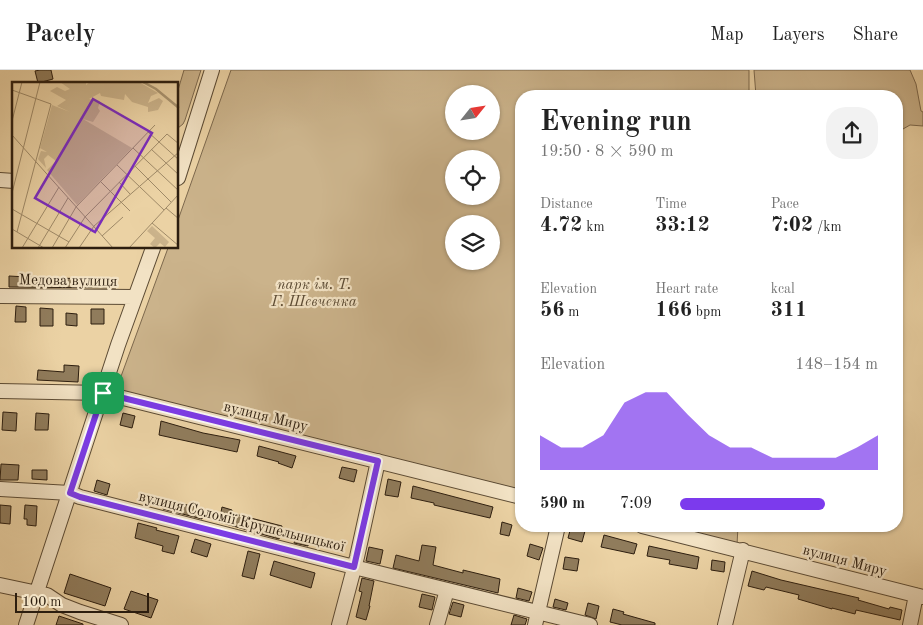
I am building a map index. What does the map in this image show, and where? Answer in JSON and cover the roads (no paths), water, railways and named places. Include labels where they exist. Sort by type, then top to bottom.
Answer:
[{"type":"street","points":[[179,175],[212,70]]},
{"type":"street","points":[[26,625],[153,249]]},
{"type":"street","name":"Медова вулиця","points":[[0,296],[135,297]]},
{"type":"street","name":"вулиця Миру","points":[[0,390],[103,393],[515,495]]},
{"type":"street","points":[[339,625],[378,461]]},
{"type":"street","name":"вулиця Соломії Крушельницької","points":[[0,489],[70,493],[447,590],[537,618],[590,625]]},
{"type":"street","points":[[537,618],[557,532]]},
{"type":"street","name":"вулиця Миру","points":[[667,532],[919,596]]},
{"type":"street","points":[[725,625],[742,550]]},
{"type":"street","points":[[0,585],[38,592],[80,612],[121,625]]},
{"type":"street","points":[[437,625],[447,590]]},
{"type":"street","points":[[910,625],[919,596]]},
{"type":"park label","name":"парк ім. Т. Г. Шевченка","points":[[314,292]]}]
